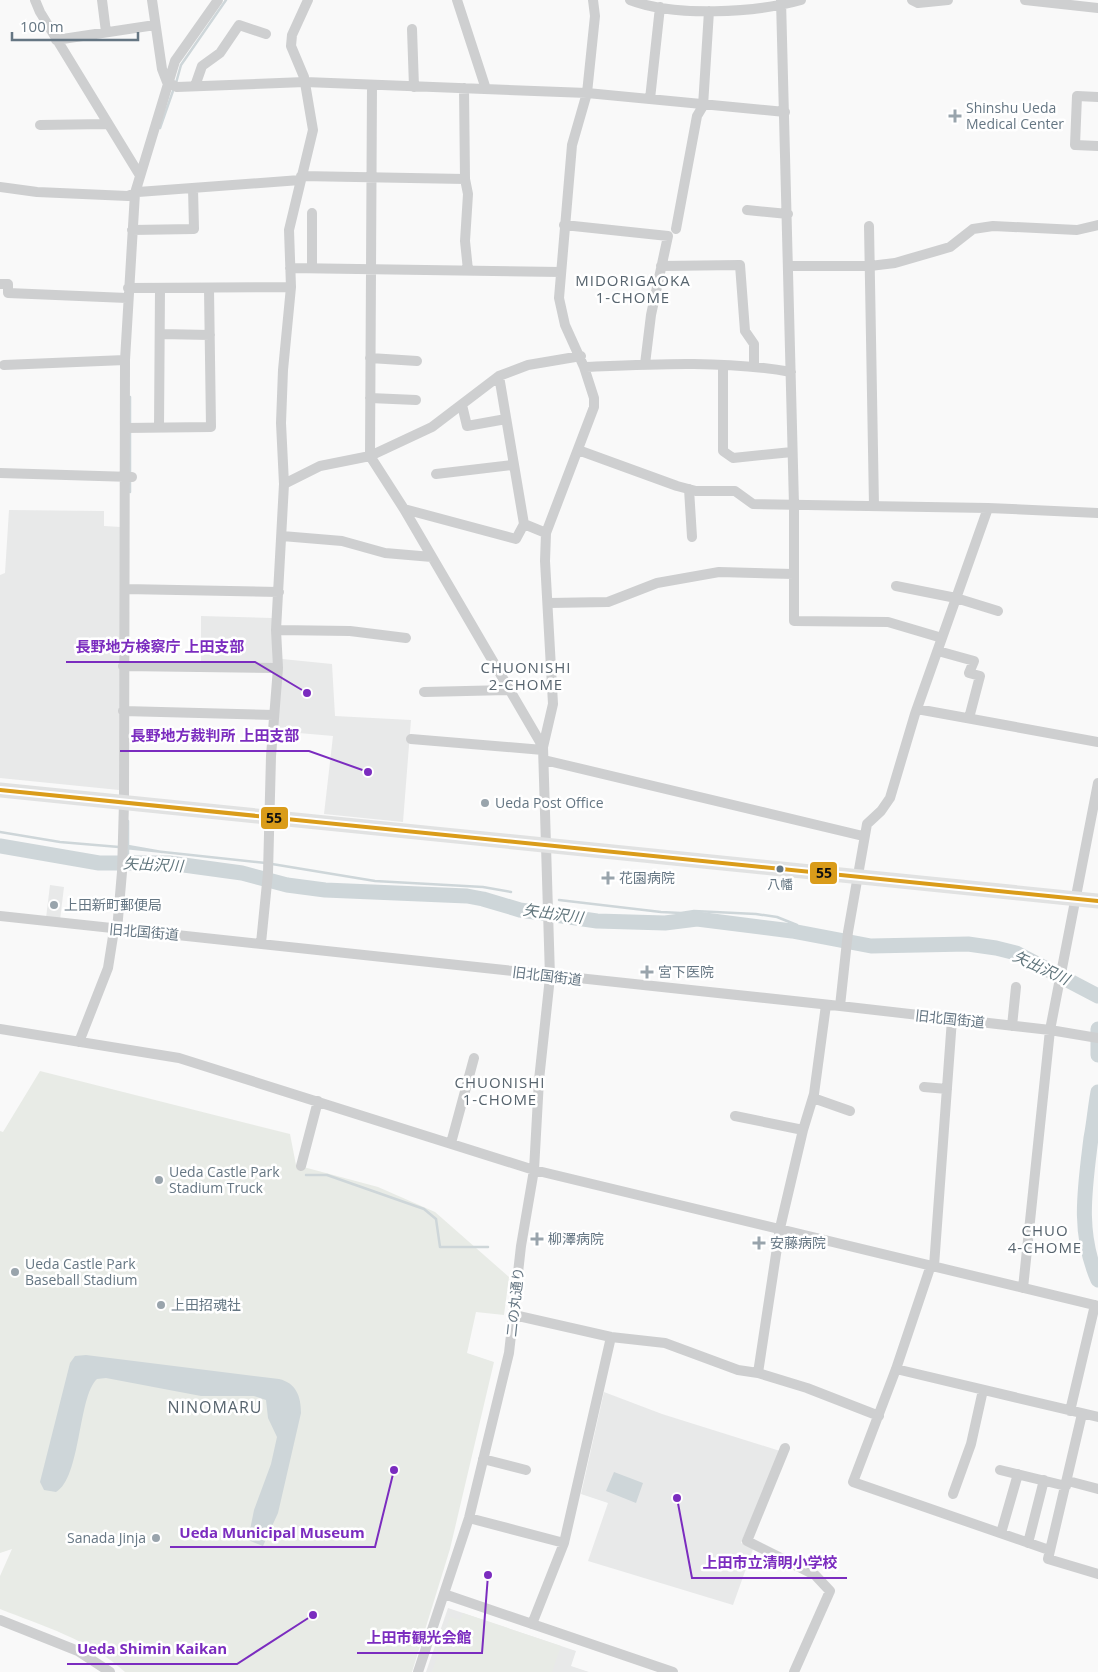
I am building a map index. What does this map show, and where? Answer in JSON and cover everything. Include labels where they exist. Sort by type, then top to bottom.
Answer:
[{"type":"highway","points":[[0,790],[1098,901]]},
{"type":"street","points":[[35,0],[56,40],[139,174]]},
{"type":"street","points":[[102,0],[106,32]]},
{"type":"street","points":[[152,0],[162,69],[167,82],[178,87],[305,82],[587,93],[703,106],[785,112]]},
{"type":"street","points":[[79,1042],[108,968],[122,872],[124,803],[123,666],[128,526],[125,360],[134,193],[175,61],[218,0]]},
{"type":"street","points":[[261,943],[268,873],[271,818],[271,756],[278,668],[276,630],[284,484],[282,405],[291,287],[289,230],[313,130],[305,82],[291,46],[292,35],[308,0]]},
{"type":"street","points":[[457,0],[486,90]]},
{"type":"street","points":[[547,845],[544,752],[553,704],[549,603],[545,560],[546,533],[594,407],[594,398],[581,356],[565,324],[559,298],[572,144],[587,93],[595,16],[593,0]]},
{"type":"street","points":[[630,0],[660,8],[673,5],[709,11],[801,0]]},
{"type":"street","points":[[912,0],[918,3],[948,0]]},
{"type":"street","points":[[1025,0],[1098,8]]},
{"type":"street","points":[[781,3],[788,214],[794,505],[794,621],[888,622],[942,638]]},
{"type":"street","points":[[650,99],[660,8]]},
{"type":"street","points":[[676,229],[697,116],[703,106],[709,11]]},
{"type":"street","points":[[56,40],[155,25]]},
{"type":"street","points":[[195,86],[202,66],[220,53],[239,25],[266,34]]},
{"type":"street","points":[[412,29],[414,86]]},
{"type":"street","points":[[372,85],[370,456],[404,509],[544,752]]},
{"type":"street","points":[[464,88],[465,179],[468,194],[465,241],[468,270]]},
{"type":"street","points":[[1098,97],[1077,96],[1075,145],[1098,146]]},
{"type":"street","points":[[40,126],[107,124]]},
{"type":"street","points":[[0,186],[37,192],[128,196],[134,193],[301,178],[465,179]]},
{"type":"street","points":[[132,230],[194,229],[193,188]]},
{"type":"street","points":[[748,210],[788,214]]},
{"type":"street","points":[[312,213],[312,268]]},
{"type":"street","points":[[564,225],[668,236],[651,315],[645,364]]},
{"type":"street","points":[[789,266],[870,266],[922,256],[950,247],[973,229],[993,226],[1076,230],[1098,225]]},
{"type":"street","points":[[869,226],[874,506]]},
{"type":"street","points":[[661,266],[740,265],[745,331],[754,344],[754,366]]},
{"type":"street","points":[[290,268],[561,272]]},
{"type":"street","points":[[0,284],[8,284],[8,293],[128,293],[160,289],[291,287]]},
{"type":"street","points":[[125,428],[211,427],[209,288]]},
{"type":"street","points":[[159,427],[160,289]]},
{"type":"street","points":[[160,334],[210,335]]},
{"type":"street","points":[[284,484],[320,466],[370,456],[432,427],[499,376],[528,364],[581,356]]},
{"type":"street","points":[[370,358],[417,361]]},
{"type":"street","points":[[4,366],[125,360]]},
{"type":"street","points":[[584,368],[645,364],[754,366],[791,372]]},
{"type":"street","points":[[723,366],[724,451],[733,458],[792,452]]},
{"type":"street","points":[[404,509],[516,539],[524,524],[512,465],[499,376]]},
{"type":"street","points":[[370,398],[416,400]]},
{"type":"street","points":[[462,405],[466,426],[506,420]]},
{"type":"street","points":[[578,450],[689,489],[735,491],[753,504],[988,508],[1098,513]]},
{"type":"street","points":[[436,474],[512,465]]},
{"type":"street","points":[[0,473],[128,477]]},
{"type":"street","points":[[689,489],[692,537]]},
{"type":"street","points":[[840,1006],[848,932],[863,836],[867,824],[881,811],[890,798],[917,708],[988,508]]},
{"type":"street","points":[[524,524],[546,533]]},
{"type":"street","points":[[282,536],[342,541],[385,553],[432,557]]},
{"type":"street","points":[[549,603],[608,602],[657,583],[719,572],[794,574]]},
{"type":"street","points":[[896,586],[956,598],[998,611]]},
{"type":"street","points":[[125,589],[279,592]]},
{"type":"street","points":[[276,630],[350,631],[406,638]]},
{"type":"street","points":[[938,651],[974,661],[970,673],[980,676],[969,718]]},
{"type":"street","points":[[123,666],[278,668]]},
{"type":"street","points":[[424,692],[508,690]]},
{"type":"street","points":[[917,708],[1098,742]]},
{"type":"street","points":[[123,711],[274,715]]},
{"type":"street","points":[[411,739],[544,752],[863,836]]},
{"type":"street","points":[[1023,1288],[1050,1030],[1098,783]]},
{"type":"street","name":"二の丸通り","points":[[418,1672],[469,1518],[509,1354],[521,1246],[534,1170],[539,1080],[550,977],[547,845]]},
{"type":"street","name":"旧北国街道","points":[[0,916],[115,930],[261,943],[550,977],[840,1006],[1096,1037]]},
{"type":"street","points":[[1012,1026],[1016,987]]},
{"type":"street","points":[[758,1373],[780,1228],[803,1130],[813,1098],[826,1005]]},
{"type":"street","points":[[952,1019],[933,1266],[853,1482],[1028,1543],[1048,1554],[1098,1574]]},
{"type":"street","points":[[0,1029],[179,1058],[534,1170],[1096,1305],[1070,1411]]},
{"type":"street","points":[[450,1143],[474,1058]]},
{"type":"street","points":[[924,1087],[948,1089]]},
{"type":"street","points":[[813,1098],[850,1111]]},
{"type":"street","points":[[301,1166],[318,1101]]},
{"type":"street","points":[[735,1116],[803,1130]]},
{"type":"street","points":[[514,1315],[611,1337],[665,1343],[738,1370],[758,1373],[807,1388],[879,1416]]},
{"type":"street","points":[[532,1624],[564,1543],[611,1337]]},
{"type":"street","points":[[896,1369],[1098,1417]]},
{"type":"street","points":[[953,1494],[971,1444],[982,1390]]},
{"type":"street","points":[[1048,1554],[1067,1483],[1082,1414]]},
{"type":"street","points":[[785,1448],[747,1541],[815,1575],[830,1591],[794,1672]]},
{"type":"street","points":[[483,1459],[526,1470]]},
{"type":"street","points":[[1000,1470],[1098,1489]]},
{"type":"street","points":[[1001,1533],[1018,1474]]},
{"type":"street","points":[[1028,1543],[1044,1480]]},
{"type":"street","points":[[469,1518],[564,1543]]},
{"type":"street","points":[[444,1594],[673,1672]]},
{"type":"street","points":[[0,1620],[78,1651],[110,1672]]},
{"type":"shaded area","points":[[9,510],[104,511],[104,526],[121,527],[119,790],[0,778],[0,575],[5,573]]},
{"type":"shaded area","points":[[201,616],[272,618],[273,665],[201,663]]},
{"type":"shaded area","points":[[282,659],[332,664],[335,716],[411,720],[403,822],[324,814],[333,736],[276,731]]},
{"type":"shaded area","name":"上田新町郵便局","points":[[50,885],[64,887],[60,920],[46,918]]},
{"type":"shaded area","points":[[40,1071],[290,1134],[296,1165],[378,1187],[435,1212],[509,1277],[504,1315],[476,1312],[467,1353],[494,1362],[450,1549],[412,1672],[125,1672],[97,1651],[81,1642],[0,1609],[0,1576],[12,1549],[0,1553],[0,1131],[3,1132]]},
{"type":"shaded area","points":[[86,1355],[279,1379],[293,1387],[299,1396],[301,1413],[278,1513],[263,1546],[248,1540],[254,1510],[271,1464],[277,1437],[268,1418],[266,1400],[254,1396],[201,1396],[106,1378],[97,1379],[91,1388],[86,1402],[75,1455],[64,1484],[56,1492],[44,1490],[40,1482],[70,1363],[75,1356]]},
{"type":"shaded area","points":[[604,1392],[662,1414],[780,1451],[741,1543],[753,1549],[733,1605],[588,1561],[608,1503],[581,1494]]},
{"type":"shaded area","points":[[614,1472],[643,1483],[636,1503],[606,1491]]},
{"type":"shaded area","points":[[448,1608],[576,1651],[571,1666],[589,1672],[426,1672]]},
{"type":"shaded area","points":[[463,1613],[561,1646],[552,1672],[432,1672],[450,1617],[460,1620]]},
{"type":"waterway","points":[[176,83],[181,65],[226,0]]},
{"type":"waterway","points":[[160,128],[174,88]]},
{"type":"waterway","points":[[130,397],[130,424]]},
{"type":"waterway","points":[[130,430],[130,474]]},
{"type":"waterway","points":[[130,480],[130,492]]},
{"type":"waterway","points":[[128,821],[128,864]]},
{"type":"waterway","points":[[0,832],[60,842],[119,847]]},
{"type":"waterway","name":"矢出沢川","points":[[0,846],[99,863],[169,863],[242,873],[287,885],[325,890],[467,896],[520,910],[597,921],[665,923],[697,919],[792,931],[871,946],[968,944],[1016,953],[1098,996]]},
{"type":"waterway","points":[[128,846],[162,852]]},
{"type":"waterway","points":[[126,848],[266,863]]},
{"type":"waterway","points":[[272,864],[375,881],[483,887],[511,892]]},
{"type":"waterway","points":[[559,900],[661,912],[681,913],[694,911],[756,914],[777,917],[797,925],[801,933]]},
{"type":"waterway","points":[[1098,1029],[1098,1055]]},
{"type":"waterway","points":[[1098,1092],[1091,1138],[1084,1210],[1087,1245],[1098,1280]]},
{"type":"waterway","points":[[306,1175],[327,1175],[424,1209],[436,1219],[440,1247],[488,1247]]},
{"type":"transit line","name":"55","points":[[0,790],[1098,901]]},
{"type":"place","name":"Shinshu Ueda Medical Center","points":[[955,116]]},
{"type":"place","name":"長野地方検察庁 上田支部","points":[[307,693]]},
{"type":"place","name":"長野地方裁判所 上田支部","points":[[368,772]]},
{"type":"place","name":"Ueda Post Office","points":[[485,803]]},
{"type":"place","name":"八幡","points":[[780,869]]},
{"type":"place","name":"花園病院","points":[[608,878]]},
{"type":"place","name":"上田新町郵便局","points":[[54,905]]},
{"type":"place","name":"宮下医院","points":[[647,972]]},
{"type":"place","name":"Ueda Castle Park Stadium Truck","points":[[159,1180]]},
{"type":"place","name":"柳澤病院","points":[[537,1239]]},
{"type":"place","name":"安藤病院","points":[[759,1243]]},
{"type":"place","name":"Ueda Castle Park Baseball Stadium","points":[[15,1272]]},
{"type":"place","name":"上田招魂社","points":[[161,1305]]},
{"type":"place","name":"Ueda Municipal Museum","points":[[394,1470]]},
{"type":"place","name":"上田市立清明小学校","points":[[677,1498]]},
{"type":"place","name":"Sanada Jinja","points":[[156,1538]]},
{"type":"place","name":"上田市観光会館","points":[[488,1575]]},
{"type":"place","name":"Ueda Shimin Kaikan","points":[[313,1615]]},
{"type":"district","name":"MIDORIGAOKA 1-CHOME","points":[[633,290]]},
{"type":"district","name":"CHUONISHI 2-CHOME","points":[[526,676]]},
{"type":"district","name":"CHUONISHI 1-CHOME","points":[[500,1092]]},
{"type":"district","name":"CHUO 4-CHOME","points":[[1045,1240]]},
{"type":"district","name":"NINOMARU","points":[[215,1407]]}]
